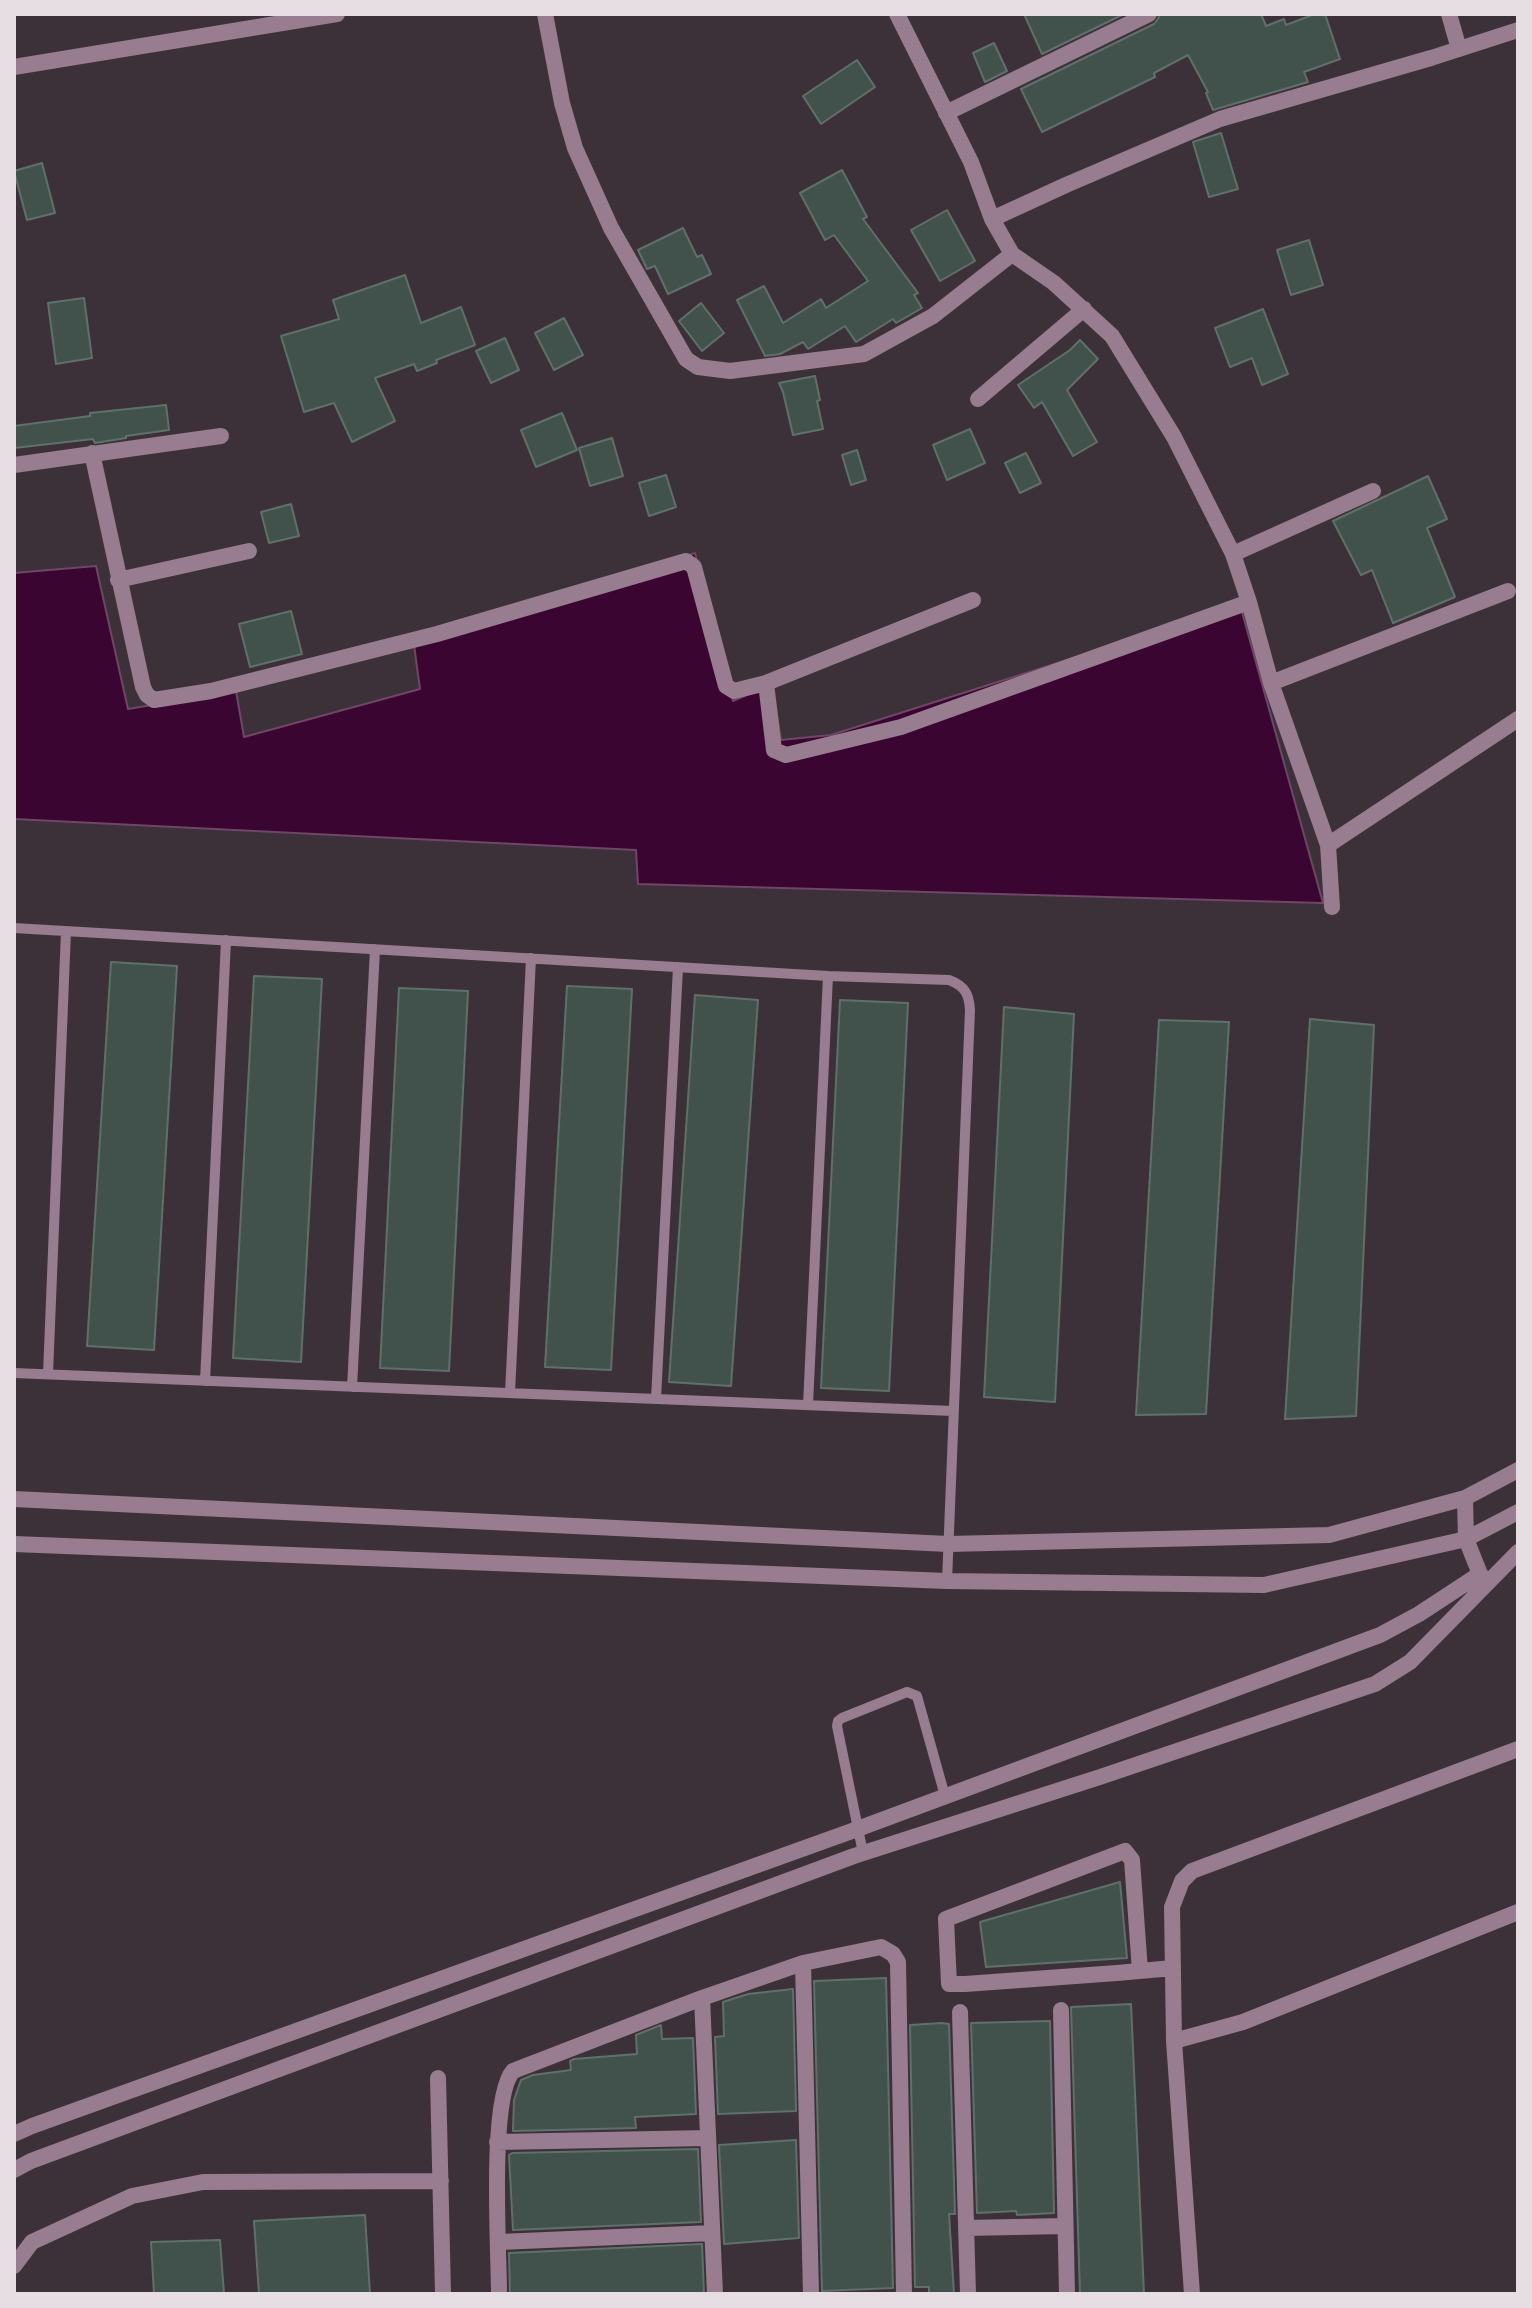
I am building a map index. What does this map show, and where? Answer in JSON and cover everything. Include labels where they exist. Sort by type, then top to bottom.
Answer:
[{"type":"street","points":[[14,67],[337,14]]},
{"type":"street","points":[[545,14],[562,103],[575,148],[619,242],[686,359],[698,367],[730,371],[864,354],[933,316],[1012,254]]},
{"type":"street","points":[[897,14],[971,162],[992,219],[1012,254],[1054,283],[1112,336],[1174,437],[1233,554],[1271,683],[1328,845],[1332,907]]},
{"type":"street","points":[[946,113],[1149,14]]},
{"type":"street","points":[[1449,14],[1459,49]]},
{"type":"street","points":[[992,219],[1220,119],[1518,30]]},
{"type":"street","points":[[978,399],[1084,309]]},
{"type":"street","points":[[14,465],[221,436]]},
{"type":"street","points":[[92,453],[143,687],[154,700],[211,691],[437,634],[686,561],[694,567],[726,686],[734,691],[766,683],[973,600]]},
{"type":"street","points":[[1233,554],[1373,491]]},
{"type":"street","points":[[118,580],[249,551]]},
{"type":"street","points":[[1271,683],[1508,591]]},
{"type":"street","points":[[766,683],[774,750],[786,755],[901,727],[1249,602]]},
{"type":"street","points":[[1328,845],[1518,719]]},
{"type":"street","points":[[14,1499],[948,1544],[1329,1535],[1465,1498],[1518,1470]]},
{"type":"street","points":[[1465,1498],[1466,1539],[1484,1578]]},
{"type":"street","points":[[14,1544],[947,1581],[1264,1585],[1466,1539],[1518,1512]]},
{"type":"street","points":[[14,2134],[857,1829],[1380,1635],[1484,1578],[1518,1552]]},
{"type":"street","points":[[14,2170],[863,1853],[1375,1684],[1410,1662],[1484,1578]]},
{"type":"street","points":[[1192,2294],[1174,2041],[1172,1907],[1182,1881],[1192,1871],[1518,1749]]},
{"type":"street","points":[[1140,1971],[1132,1860],[1125,1851],[946,1919],[949,1984],[1140,1971],[1173,1968]]},
{"type":"street","points":[[1174,2041],[1243,2022],[1518,1912]]},
{"type":"street","points":[[499,2294],[497,2142],[505,2082],[513,2071],[702,1998],[803,1963],[881,1947],[893,1954],[898,1962],[904,2294]]},
{"type":"street","points":[[803,1963],[811,2294]]},
{"type":"street","points":[[702,1998],[715,2294]]},
{"type":"street","points":[[1061,2010],[1067,2294]]},
{"type":"street","points":[[960,2012],[968,2294]]},
{"type":"street","points":[[438,2078],[443,2294]]},
{"type":"street","points":[[497,2142],[708,2138]]},
{"type":"street","points":[[14,2266],[32,2242],[132,2196],[203,2182],[441,2181]]},
{"type":"street","points":[[966,2228],[1065,2226]]},
{"type":"street","points":[[499,2242],[712,2233]]},
{"type":"lane","points":[[14,928],[828,976],[949,980],[961,985],[969,996],[947,1581]]},
{"type":"lane","points":[[48,1374],[66,931]]},
{"type":"lane","points":[[205,1381],[226,940]]},
{"type":"lane","points":[[352,1387],[375,949]]},
{"type":"lane","points":[[510,1393],[531,958]]},
{"type":"lane","points":[[656,1399],[678,967]]},
{"type":"lane","points":[[808,1405],[828,976]]},
{"type":"lane","points":[[14,1373],[953,1411]]},
{"type":"lane","points":[[863,1853],[838,1721],[907,1692],[917,1696],[945,1796]]},
{"type":"shaded area","points":[[695,553],[733,701],[772,684],[781,740],[831,735],[1240,605],[1323,903],[638,884],[636,850],[14,819],[14,573],[96,566],[128,709],[236,691],[244,737],[420,689],[414,645]]},
{"type":"building","points":[[1024,14],[1124,14],[1042,54]]},
{"type":"building","points":[[1160,14],[1261,14],[1266,26],[1284,19],[1286,25],[1315,14],[1325,14],[1340,59],[1304,72],[1308,82],[1213,110],[1208,92],[1188,55],[1154,73],[1155,77],[1042,132],[1021,89],[1154,24]]},
{"type":"building","points":[[994,43],[1007,71],[985,82],[973,53]]},
{"type":"building","points":[[857,60],[875,87],[821,124],[803,96]]},
{"type":"building","points":[[1221,133],[1238,189],[1209,197],[1193,142]]},
{"type":"building","points":[[42,163],[55,213],[27,220],[14,171]]},
{"type":"building","points":[[842,170],[867,217],[863,219],[918,293],[914,295],[922,308],[896,323],[893,319],[856,342],[845,326],[808,349],[803,342],[780,354],[765,356],[737,300],[764,286],[783,323],[821,299],[826,308],[868,281],[834,235],[825,240],[800,193]]},
{"type":"building","points":[[947,210],[975,261],[940,281],[911,230]]},
{"type":"building","points":[[683,228],[697,257],[702,255],[711,274],[668,294],[655,266],[647,269],[638,250]]},
{"type":"building","points":[[1309,240],[1323,285],[1291,295],[1277,250]]},
{"type":"building","points":[[405,275],[421,323],[461,307],[475,345],[417,371],[414,364],[375,378],[395,421],[352,442],[334,403],[304,412],[281,336],[339,319],[333,300]]},
{"type":"building","points":[[84,298],[92,358],[56,364],[48,303]]},
{"type":"building","points":[[701,303],[724,333],[702,351],[679,321]]},
{"type":"building","points":[[1263,309],[1288,374],[1262,385],[1252,358],[1230,367],[1215,328]]},
{"type":"building","points":[[564,318],[583,355],[554,370],[535,333]]},
{"type":"building","points":[[505,338],[519,370],[491,383],[476,351]]},
{"type":"building","points":[[1080,340],[1098,359],[1067,390],[1097,442],[1073,456],[1042,402],[1034,408],[1018,385]]},
{"type":"building","points":[[815,376],[823,429],[793,435],[779,383]]},
{"type":"building","points":[[166,405],[169,430],[95,443],[93,439],[14,448],[14,426],[90,416],[90,413]]},
{"type":"building","points":[[562,413],[577,450],[536,467],[521,430]]},
{"type":"building","points":[[970,429],[985,463],[947,480],[933,445]]},
{"type":"building","points":[[612,438],[623,476],[590,486],[579,448]]},
{"type":"building","points":[[857,450],[866,480],[851,485],[842,455]]},
{"type":"building","points":[[1026,453],[1041,483],[1020,493],[1005,463]]},
{"type":"building","points":[[666,475],[676,507],[649,516],[639,483]]},
{"type":"building","points":[[1428,476],[1447,519],[1427,528],[1455,597],[1393,623],[1372,570],[1361,575],[1333,521]]},
{"type":"building","points":[[291,504],[299,536],[269,543],[261,512]]},
{"type":"building","points":[[291,611],[302,654],[250,667],[239,624]]},
{"type":"building","points":[[111,962],[177,966],[154,1350],[87,1346]]},
{"type":"building","points":[[254,976],[322,979],[301,1362],[233,1358]]},
{"type":"building","points":[[567,986],[632,989],[611,1370],[545,1367]]},
{"type":"building","points":[[399,988],[468,991],[449,1371],[380,1368]]},
{"type":"building","points":[[695,995],[758,1000],[731,1386],[669,1382]]},
{"type":"building","points":[[840,1000],[908,1003],[889,1391],[821,1388]]},
{"type":"building","points":[[1004,1007],[1074,1014],[1055,1402],[984,1397]]},
{"type":"building","points":[[1310,1019],[1374,1025],[1356,1416],[1285,1419]]},
{"type":"building","points":[[1159,1020],[1229,1022],[1206,1414],[1136,1415]]},
{"type":"building","points":[[1120,1882],[1127,1958],[986,1967],[980,1922]]},
{"type":"building","points":[[886,1978],[893,2288],[822,2291],[814,1981]]},
{"type":"building","points":[[793,1989],[796,2111],[718,2114],[715,2037],[724,2036],[723,2002],[748,1994]]},
{"type":"building","points":[[1131,2004],[1144,2294],[1080,2294],[1071,2007]]},
{"type":"building","points":[[1050,2021],[1054,2213],[977,2213],[971,2023]]},
{"type":"building","points":[[949,2024],[955,2214],[949,2214],[954,2294],[929,2294],[929,2287],[915,2287],[910,2025]]},
{"type":"building","points":[[661,2025],[662,2039],[693,2038],[696,2114],[635,2117],[636,2128],[513,2131],[514,2100],[521,2080],[533,2075],[571,2070],[570,2061],[574,2059],[637,2054],[636,2035]]},
{"type":"building","points":[[796,2140],[799,2238],[724,2244],[719,2145]]},
{"type":"building","points":[[698,2149],[701,2222],[513,2230],[509,2155],[512,2153]]},
{"type":"building","points":[[365,2215],[370,2294],[259,2294],[254,2221]]},
{"type":"building","points":[[220,2240],[224,2294],[154,2294],[151,2242]]},
{"type":"building","points":[[702,2244],[704,2294],[510,2294],[509,2253]]}]
